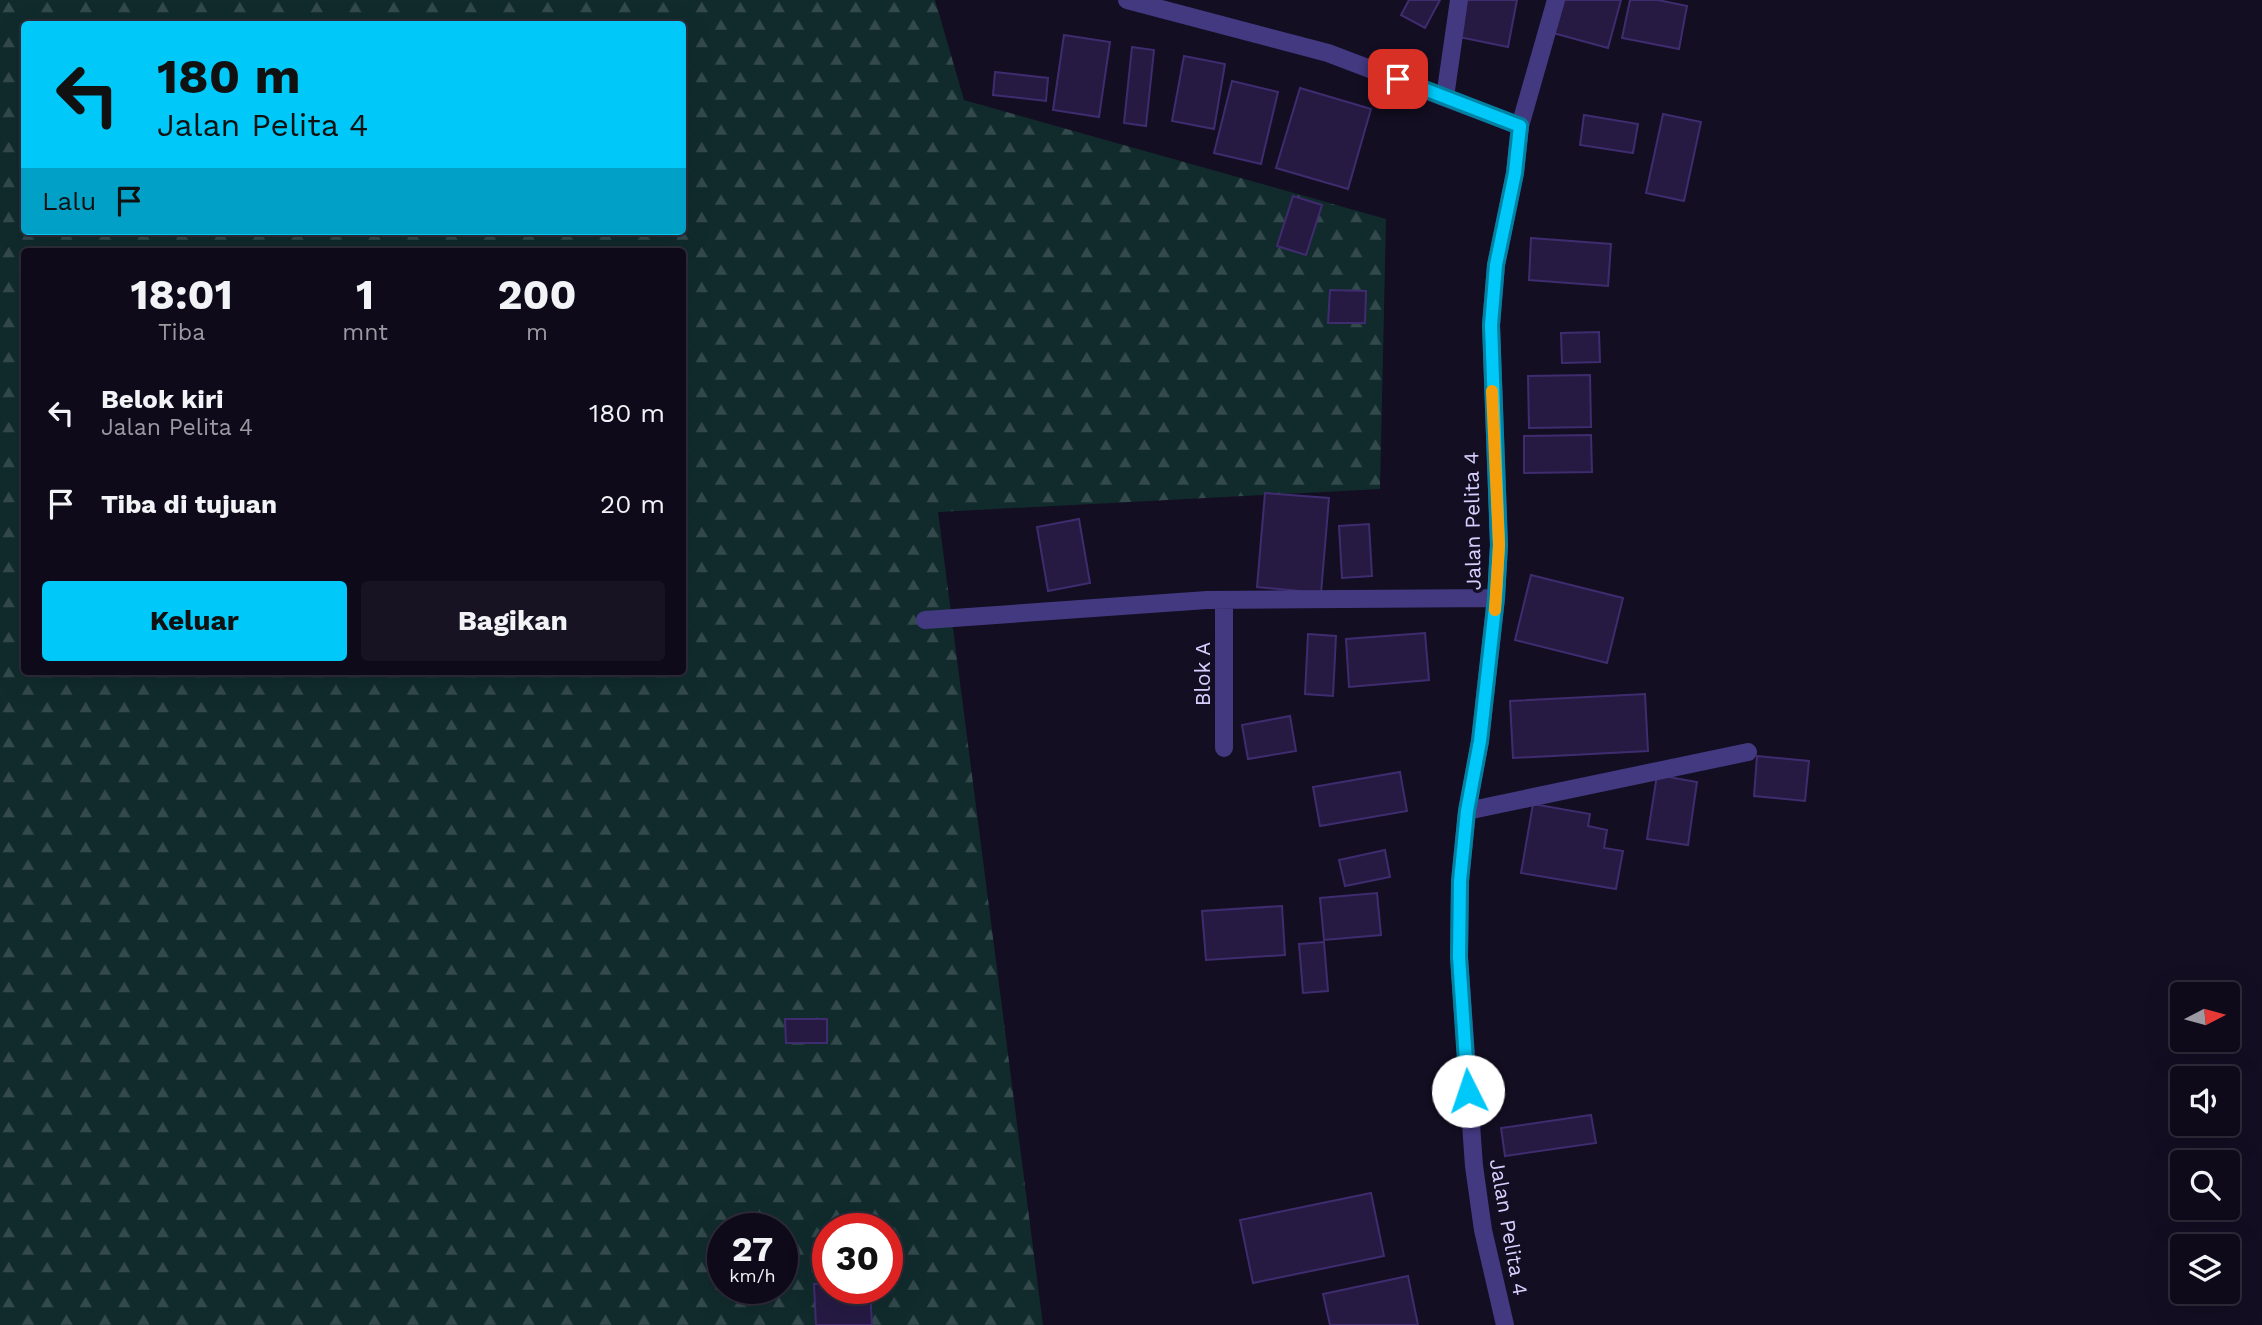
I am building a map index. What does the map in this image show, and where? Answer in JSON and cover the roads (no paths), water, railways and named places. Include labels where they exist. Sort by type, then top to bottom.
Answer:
[{"type":"street","points":[[1127,0],[1328,53],[1520,126]]},
{"type":"street","points":[[1445,97],[1459,0]]},
{"type":"street","name":"Jalan Pelita 4","points":[[1505,1325],[1483,1230],[1474,1167],[1459,944],[1460,881],[1467,811],[1480,741],[1496,598],[1499,545],[1491,325],[1496,265],[1515,173],[1520,126],[1556,0]]},
{"type":"street","points":[[926,620],[1224,600],[1496,598]]},
{"type":"street","name":"Blok A","points":[[1224,600],[1224,748]]},
{"type":"street","points":[[1467,811],[1748,752]]}]
